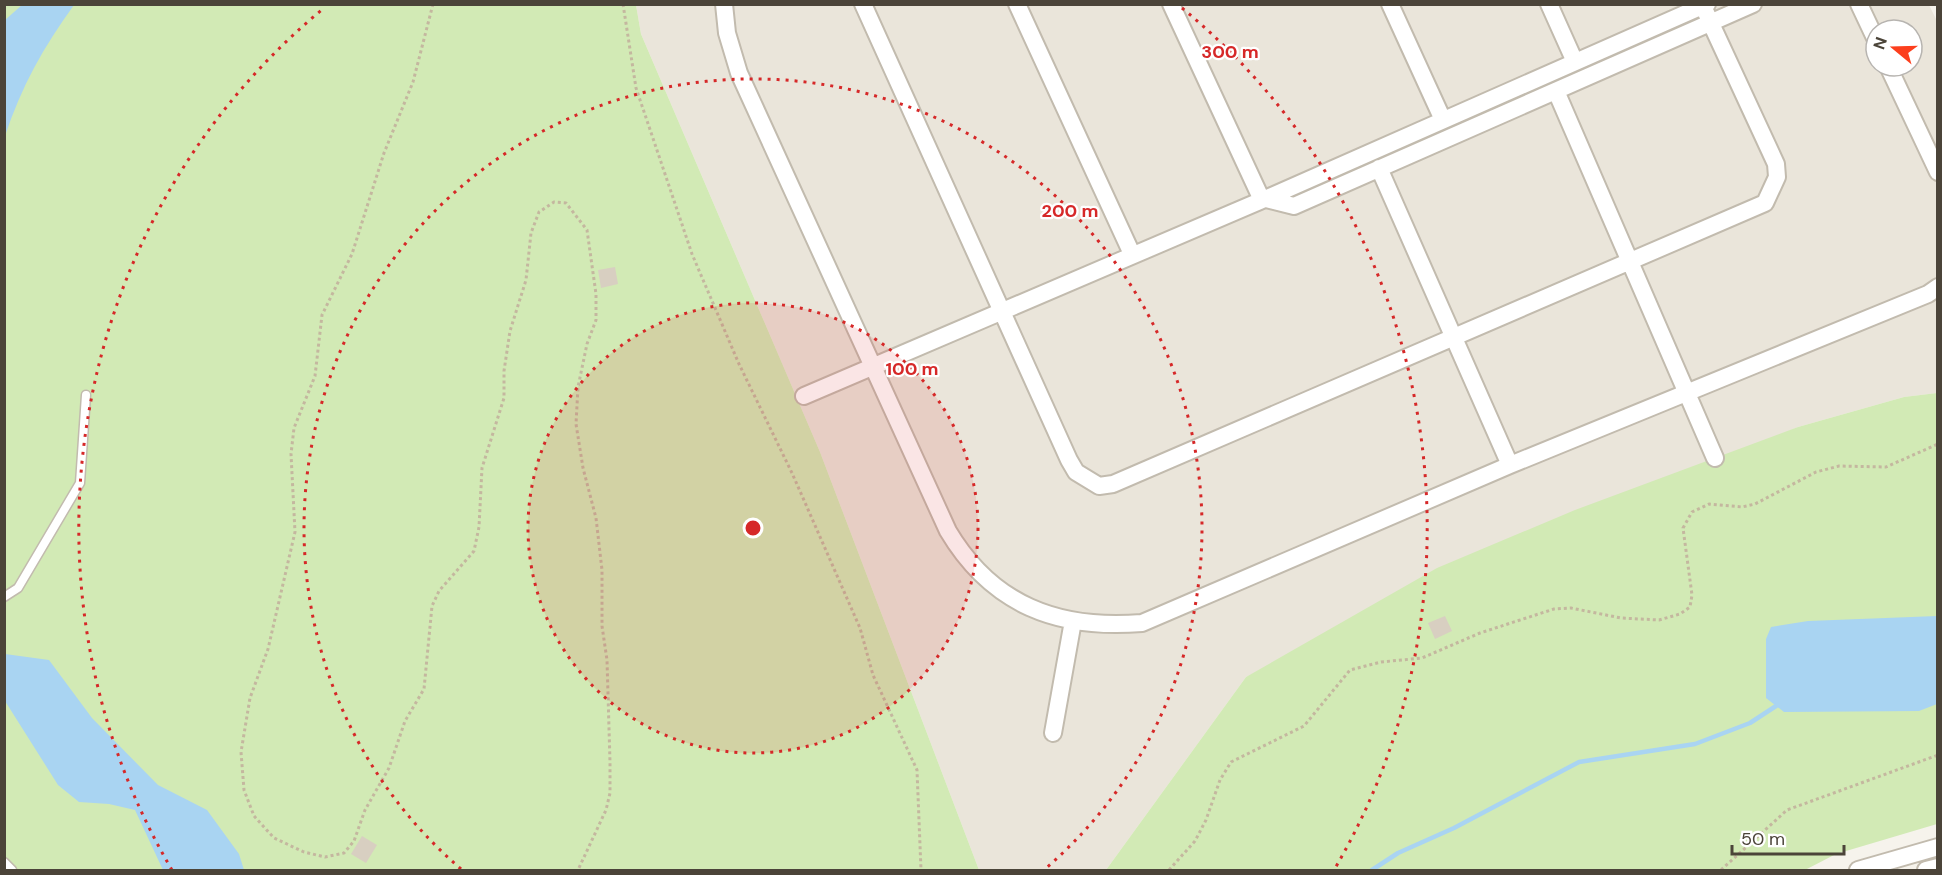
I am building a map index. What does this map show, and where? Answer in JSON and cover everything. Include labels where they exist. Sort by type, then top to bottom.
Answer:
[{"type":"street","points":[[724,4],[727,33],[739,73],[948,531],[963,556],[1015,602],[1073,621],[1117,625],[1142,623],[1510,465],[1928,294],[1938,287]]},
{"type":"street","points":[[804,396],[1001,310],[1443,120],[1704,5],[1776,164],[1777,177],[1765,203],[1113,483],[1099,486],[1076,472],[1069,460],[1001,310],[863,4]]},
{"type":"street","points":[[1017,4],[1132,254]]},
{"type":"street","points":[[1171,4],[1262,198]]},
{"type":"street","points":[[1390,4],[1443,120]]},
{"type":"street","points":[[1549,4],[1575,62]]},
{"type":"street","points":[[1262,198],[1294,206],[1753,4]]},
{"type":"street","points":[[1859,4],[1866,18]]},
{"type":"street","points":[[1894,78],[1938,172]]},
{"type":"street","points":[[1556,91],[1715,458]]},
{"type":"street","points":[[1379,168],[1510,465]]},
{"type":"street","points":[[1053,733],[1073,621]]},
{"type":"street","points":[[1858,870],[1938,847]]},
{"type":"street","points":[[1926,870],[1938,867]]},
{"type":"lane","points":[[4,597],[18,588],[80,483],[86,395]]},
{"type":"lane","points":[[4,862],[12,870]]},
{"type":"path","points":[[433,4],[413,82],[384,153],[352,254],[322,315],[315,376],[294,428],[291,454],[295,532],[268,649],[250,698],[241,752],[244,790],[254,816],[274,838],[304,852],[325,857],[344,853],[354,841],[365,810],[389,768],[405,721],[424,689],[432,606],[439,591],[474,550],[479,527],[482,468],[504,398],[504,371],[510,331],[526,280],[531,233],[539,212],[554,201],[566,203],[587,230],[596,294],[596,320],[587,344],[578,387],[576,424],[583,468],[597,518],[602,570],[602,626],[607,660],[610,762],[610,793],[606,810],[578,870]]},
{"type":"path","points":[[623,4],[636,88],[692,254],[739,364],[792,473],[860,628],[873,675],[916,770],[921,870]]},
{"type":"path","points":[[1169,870],[1195,841],[1206,820],[1220,780],[1231,762],[1304,726],[1350,670],[1381,662],[1422,658],[1480,633],[1554,609],[1571,608],[1621,618],[1659,620],[1680,614],[1690,607],[1692,595],[1683,528],[1692,512],[1709,504],[1742,507],[1755,504],[1816,472],[1839,466],[1886,467],[1938,444]]},
{"type":"path","points":[[1721,870],[1787,810],[1938,755]]},
{"type":"shaded area","points":[[636,5],[1929,5],[1938,23],[1937,393],[1904,397],[1798,427],[1246,677],[1106,870],[979,870],[820,452],[641,34]]},
{"type":"green space","points":[[5,5],[636,5],[641,34],[820,452],[979,870],[5,870]]},
{"type":"green space","points":[[1937,393],[1937,824],[1836,854],[1805,870],[1106,870],[1246,677],[1437,568],[1575,510],[1798,427],[1904,397]]},
{"type":"water","points":[[22,5],[74,5],[34,68],[5,136],[5,20]]},
{"type":"water","points":[[1937,616],[1937,704],[1919,711],[1784,712],[1766,698],[1766,639],[1771,627],[1808,621]]},
{"type":"water","points":[[5,654],[49,660],[92,718],[158,785],[207,810],[239,854],[244,870],[163,870],[135,810],[109,804],[79,802],[58,785],[5,701]]},
{"type":"building","points":[[615,267],[618,284],[601,288],[598,270]]},
{"type":"building","points":[[1445,616],[1452,631],[1435,639],[1428,623]]},
{"type":"building","points":[[362,836],[377,845],[366,863],[351,854]]},
{"type":"waterway","points":[[1372,870],[1398,853],[1454,828],[1579,762],[1695,744],[1750,723],[1776,706]]}]
